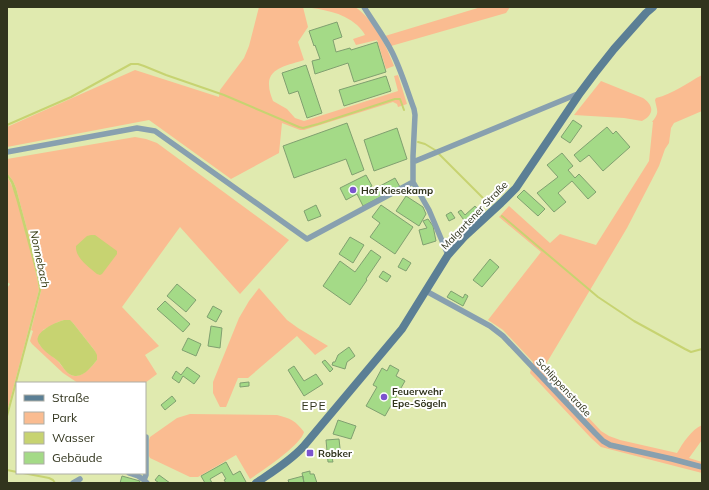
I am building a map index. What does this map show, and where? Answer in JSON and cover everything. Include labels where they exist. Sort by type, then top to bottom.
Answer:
[{"type":"street","points":[[364,7],[397,62],[414,109],[413,182],[430,210],[448,255]]},
{"type":"street","name":"Malgartener Straße","points":[[256,483],[295,456],[402,329],[448,255],[464,237],[516,188],[580,93],[614,48],[653,7]]},
{"type":"street","points":[[413,162],[580,93]]},
{"type":"street","points":[[7,152],[137,128],[156,131],[307,239],[413,182]]},
{"type":"street","name":"Schlippenstraße","points":[[426,291],[490,326],[503,336],[603,441],[610,445],[672,459],[702,468]]},
{"type":"street","points":[[146,437],[146,481]]},
{"type":"street","points":[[132,474],[146,481]]},
{"type":"street","points":[[73,483],[80,478]]},
{"type":"green space","points":[[259,7],[303,7],[308,27],[298,42],[304,60],[276,70],[272,74],[269,85],[273,101],[287,109],[295,118],[304,121],[398,91],[394,76],[398,75],[407,104],[398,107],[397,104],[393,102],[304,130],[300,130],[282,123],[279,153],[231,179],[149,120],[7,147],[7,127],[135,70],[219,97],[220,90],[244,58],[249,46]]},
{"type":"green space","points":[[303,7],[355,7],[368,18],[379,34],[394,66],[386,69],[377,40],[356,45],[353,39],[365,35],[357,25],[345,17],[332,12]]},
{"type":"green space","points":[[481,7],[510,7],[506,13],[391,46],[385,36]]},
{"type":"green space","points":[[702,75],[702,111],[674,123],[671,128],[669,143],[665,149],[659,166],[627,228],[543,369],[601,431],[620,440],[677,453],[691,433],[702,425],[702,440],[689,458],[702,462],[702,473],[601,447],[530,373],[533,362],[503,330],[488,320],[541,252],[499,217],[509,206],[550,243],[560,234],[596,245],[649,161],[652,122],[657,111],[656,98],[674,91]]},
{"type":"green space","points":[[601,81],[645,99],[651,107],[651,112],[647,118],[642,121],[624,118],[574,115]]},
{"type":"green space","points":[[135,137],[146,139],[157,143],[289,240],[240,294],[180,227],[122,307],[159,346],[145,355],[157,374],[146,382],[76,382],[63,373],[30,341],[33,331],[31,330],[42,285],[16,188],[7,173],[7,159]],"holes":[[[64,320],[69,320],[95,351],[97,360],[86,372],[79,376],[69,374],[58,361],[45,351],[39,344],[43,330]]]},
{"type":"green space","points":[[7,176],[13,188],[19,207],[33,258],[39,290],[7,412],[7,288],[10,284],[7,282]]},
{"type":"green space","points":[[259,288],[287,320],[328,346],[315,355],[297,336],[248,378],[238,378],[226,407],[220,407],[213,393],[213,382],[239,318]]},
{"type":"green space","points":[[190,414],[277,415],[292,420],[304,432],[296,444],[272,464],[250,479],[236,455],[198,477],[190,477],[150,458],[149,440],[150,437],[177,418]]},
{"type":"water","points":[[7,173],[16,188],[42,285],[7,420],[7,412],[39,290],[37,277],[17,202],[11,183]]},
{"type":"water","points":[[95,235],[117,251],[117,254],[100,275],[83,262],[76,250],[76,246],[87,236]]},
{"type":"water","points":[[64,320],[70,320],[73,323],[97,355],[97,360],[88,371],[82,375],[72,376],[68,373],[59,362],[40,346],[38,341],[38,337],[42,331],[53,324]]},
{"type":"building","points":[[337,22],[342,37],[333,40],[336,52],[350,48],[351,50],[377,42],[386,72],[354,82],[348,63],[315,74],[312,61],[320,59],[309,31]]},
{"type":"building","points":[[306,65],[322,113],[307,118],[298,91],[289,94],[282,73]]},
{"type":"building","points":[[386,76],[391,91],[344,106],[339,90]]},
{"type":"building","points":[[573,120],[582,126],[570,143],[561,137]]},
{"type":"building","points":[[347,123],[364,170],[352,175],[346,159],[294,178],[283,146]]},
{"type":"building","points":[[607,127],[613,134],[616,131],[630,147],[603,171],[589,155],[580,162],[574,155]]},
{"type":"building","points":[[397,128],[407,159],[374,171],[364,140]]},
{"type":"building","points":[[562,153],[573,166],[568,170],[575,178],[579,174],[596,192],[588,199],[572,181],[558,193],[566,202],[554,212],[537,193],[558,177],[547,165]]},
{"type":"building","name":"Hof Kiesekamp","points":[[366,175],[372,186],[363,191],[365,194],[395,178],[400,187],[363,206],[357,194],[346,200],[340,188]]},
{"type":"building","points":[[524,190],[545,209],[538,216],[517,197]]},
{"type":"building","points":[[406,196],[423,207],[426,214],[419,226],[396,211]]},
{"type":"building","points":[[316,205],[321,216],[308,221],[304,211]]},
{"type":"building","points":[[381,205],[413,227],[395,254],[370,237],[380,223],[372,217]]},
{"type":"building","points":[[475,206],[479,211],[466,223],[458,212],[461,210],[465,215]]},
{"type":"building","points":[[451,212],[455,218],[449,221],[446,215]]},
{"type":"building","points":[[428,219],[433,226],[436,241],[423,245],[419,230],[427,228],[423,221]]},
{"type":"building","points":[[350,237],[364,245],[353,263],[339,254]]},
{"type":"building","points":[[371,250],[381,257],[350,305],[323,286],[340,261],[355,272]]},
{"type":"building","points":[[403,258],[411,263],[406,271],[398,267]]},
{"type":"building","points":[[490,259],[499,267],[482,287],[473,280]]},
{"type":"building","points":[[383,271],[391,276],[387,282],[379,277]]},
{"type":"building","points":[[177,284],[196,300],[186,312],[167,296]]},
{"type":"building","points":[[451,291],[463,298],[465,294],[468,296],[463,306],[447,297]]},
{"type":"building","points":[[165,301],[190,324],[183,332],[157,309]]},
{"type":"building","points":[[213,306],[222,311],[216,322],[207,317]]},
{"type":"building","points":[[211,326],[222,328],[220,348],[208,346]]},
{"type":"building","points":[[188,338],[201,344],[196,356],[182,350]]},
{"type":"building","points":[[349,347],[355,356],[347,362],[345,369],[332,365],[338,355]]},
{"type":"building","points":[[325,360],[333,369],[330,372],[322,362]]},
{"type":"building","name":"Feuerwehr Epe-Sögeln","points":[[390,365],[399,370],[396,376],[405,381],[385,416],[366,406],[377,387],[373,385],[382,368],[387,371]]},
{"type":"building","points":[[294,366],[304,381],[316,374],[323,384],[304,396],[288,370]]},
{"type":"building","points":[[187,367],[200,376],[194,384],[183,376],[179,383],[172,378],[176,371],[181,375]]},
{"type":"building","points":[[249,382],[249,386],[240,387],[240,383]]},
{"type":"building","points":[[172,396],[176,401],[165,410],[161,405]]},
{"type":"building","points":[[338,420],[356,426],[351,439],[333,434]]},
{"type":"building","points":[[339,439],[341,457],[332,458],[333,462],[328,462],[326,440]]},
{"type":"building","points":[[226,462],[233,475],[240,471],[246,482],[226,483],[224,480],[226,479],[222,472],[210,479],[212,483],[205,483],[201,476]]},
{"type":"building","points":[[310,471],[310,474],[314,474],[317,483],[304,483],[302,473]]},
{"type":"building","points":[[159,475],[170,483],[159,483],[155,480]]},
{"type":"building","points":[[122,476],[140,481],[139,483],[120,483]]},
{"type":"building","points":[[303,476],[304,483],[289,483],[288,480]]},
{"type":"waterway","points":[[7,125],[71,97],[131,64],[138,64],[224,95],[303,128],[395,99],[400,99],[404,110]]},
{"type":"waterway","points":[[418,142],[435,150],[488,203]]},
{"type":"waterway","points":[[502,216],[598,297],[634,321],[691,352],[702,349]]},
{"type":"waterway","points":[[7,470],[16,472]]},
{"type":"waterway","points":[[28,474],[49,478],[55,483]]},
{"type":"place","name":"Hof Kiesekamp","points":[[353,190]]},
{"type":"place","name":"Feuerwehr Epe-Sögeln","points":[[384,397]]},
{"type":"place","name":"Robker","points":[[310,453]]},
{"type":"district","name":"EPE","points":[[314,406]]},
{"type":"water label","name":"Nonnebach","points":[[40,259]]}]
